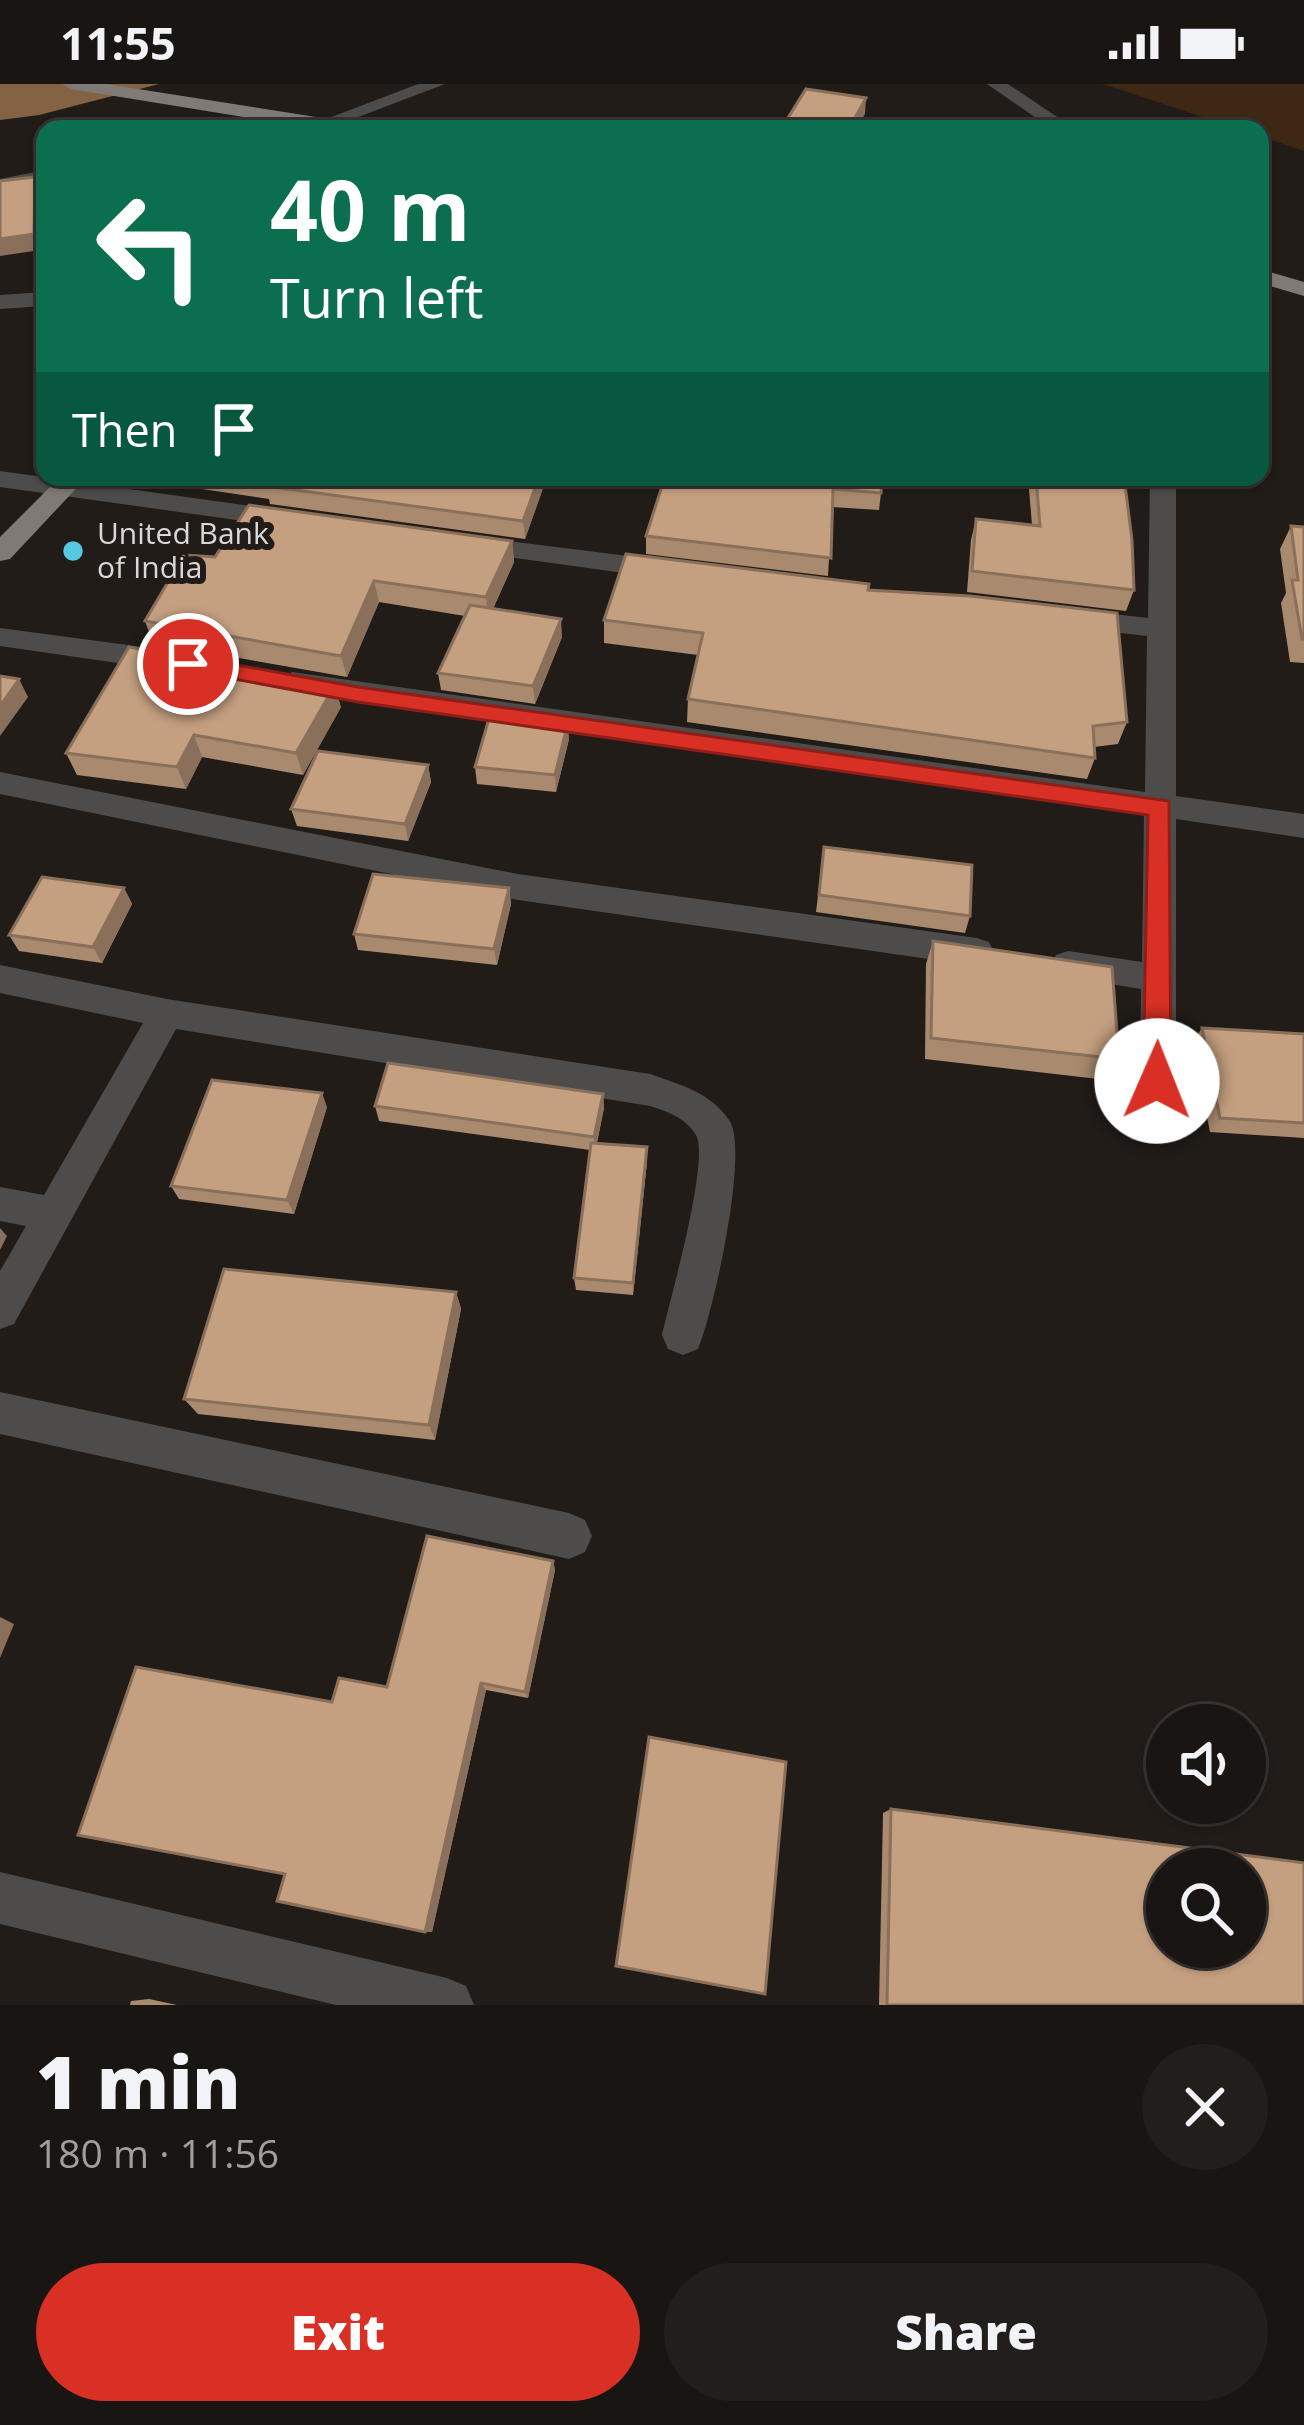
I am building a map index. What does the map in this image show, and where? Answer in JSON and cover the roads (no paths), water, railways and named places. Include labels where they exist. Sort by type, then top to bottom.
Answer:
[{"type":"main road","points":[[71,84],[299,120]]},
{"type":"main road","points":[[1269,278],[1304,289]]},
{"type":"main road","points":[[0,553],[66,486]]},
{"type":"street","points":[[336,120],[436,84]]},
{"type":"street","points":[[996,84],[1051,120]]},
{"type":"street","points":[[288,120],[292,119]]},
{"type":"street","points":[[0,185],[36,178]]},
{"type":"street","points":[[0,302],[36,299]]},
{"type":"street","points":[[0,479],[36,481]]},
{"type":"street","points":[[88,486],[322,524]]},
{"type":"street","points":[[1156,486],[1162,629],[1157,1081]]},
{"type":"street","points":[[440,540],[691,572]]},
{"type":"street","points":[[1044,615],[1162,629]]},
{"type":"street","points":[[0,637],[193,664]]},
{"type":"street","points":[[264,677],[1304,826]]},
{"type":"street","points":[[0,782],[495,883],[1159,978]]},
{"type":"street","points":[[0,979],[167,1013],[650,1090],[690,1104],[716,1131],[719,1168],[683,1335]]},
{"type":"street","points":[[0,1310],[167,1013]]},
{"type":"street","points":[[0,1204],[54,1214]]},
{"type":"street","points":[[0,1414],[568,1536]]},
{"type":"street","points":[[0,1898],[447,2005]]},
{"type":"place","name":"United Bank of India","points":[[73,551]]}]
